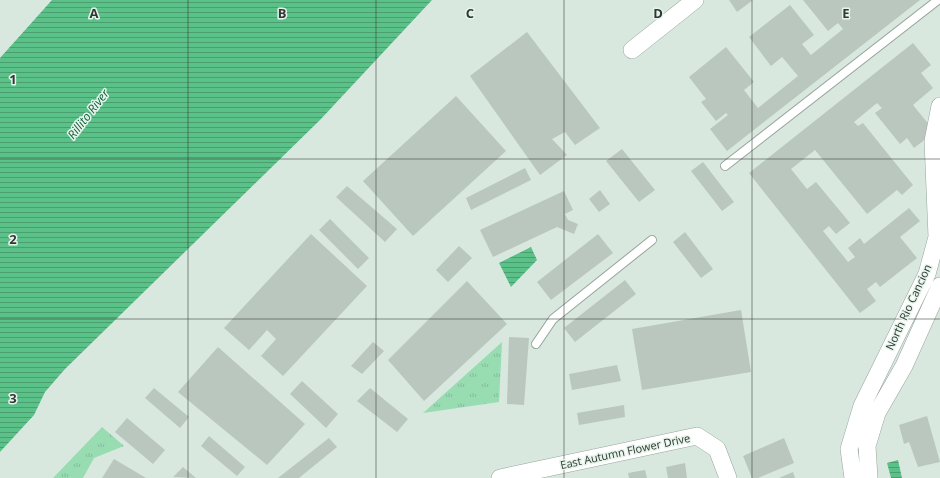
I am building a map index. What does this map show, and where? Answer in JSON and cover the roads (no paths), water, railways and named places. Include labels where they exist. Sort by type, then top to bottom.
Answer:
[{"type":"street","points":[[632,50],[695,0]]},
{"type":"street","name":"North Rio Cancion","points":[[854,478],[849,449],[862,406],[926,274],[937,237],[933,141],[939,112]]},
{"type":"street","name":"North Rio Cancion","points":[[869,478],[867,446],[877,414],[904,366],[940,286]]},
{"type":"street","name":"East Autumn Flower Drive","points":[[500,478],[697,436],[716,449],[728,478]]},
{"type":"lane","points":[[725,166],[938,0]]},
{"type":"lane","points":[[536,344],[553,319],[652,240]]},
{"type":"water","name":"Rillito River","points":[[52,0],[432,0],[320,120],[65,369],[45,392],[34,415],[0,452],[0,58]]},
{"type":"water","points":[[531,247],[537,260],[511,287],[499,263]]},
{"type":"water","points":[[898,460],[902,478],[891,478],[887,463]]}]
